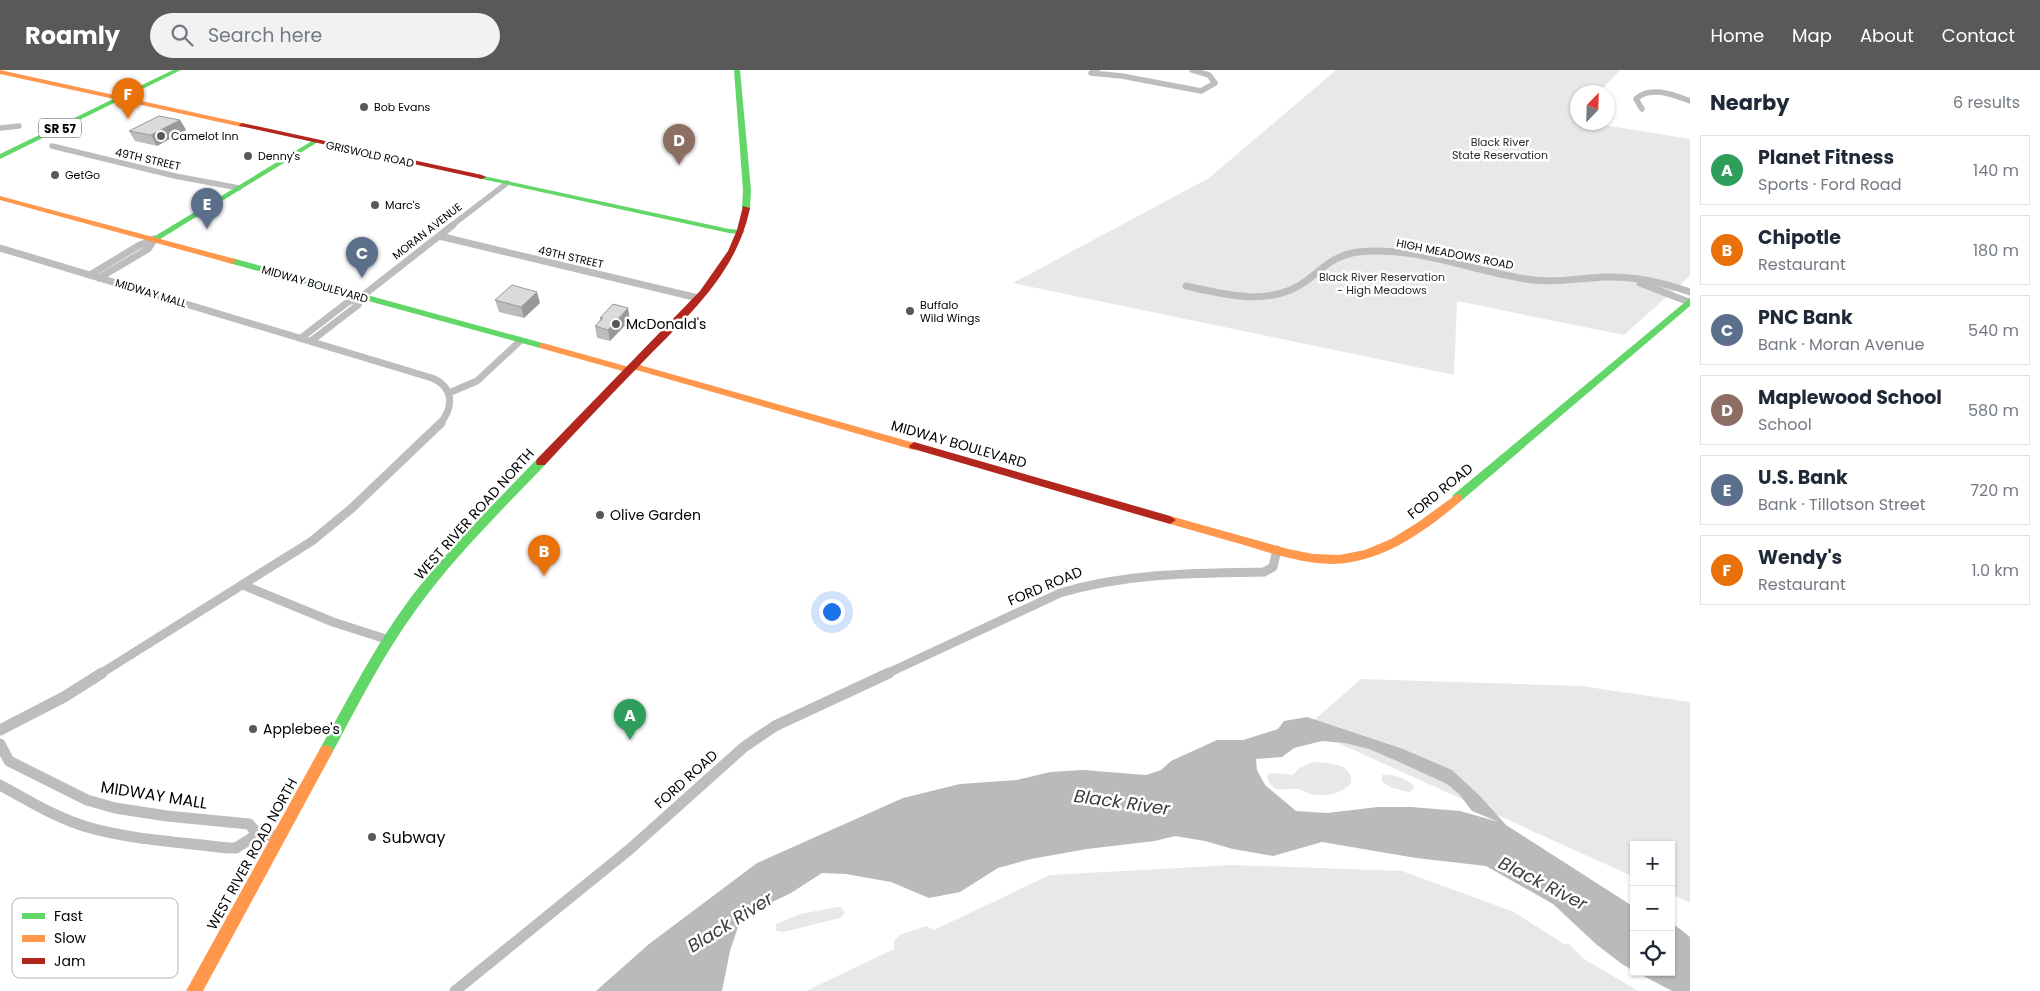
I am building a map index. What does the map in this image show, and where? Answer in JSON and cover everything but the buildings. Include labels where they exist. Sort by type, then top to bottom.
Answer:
[{"type":"main road","name":"SR 57","points":[[0,147],[160,70]]},
{"type":"main road","name":"SR 57","points":[[0,157],[178,70]]},
{"type":"main road","name":"WEST RIVER ROAD NORTH","points":[[194,991],[389,640],[426,587],[459,548],[698,298],[728,260],[741,232],[747,200],[737,70]]},
{"type":"main road","name":"GRISWOLD ROAD","points":[[0,72],[314,142],[741,232]]},
{"type":"main road","points":[[154,240],[314,142]]},
{"type":"main road","name":"MIDWAY BOULEVARD","points":[[0,198],[520,341],[631,368],[1277,550]]},
{"type":"main road","name":"FORD ROAD","points":[[1277,550],[1308,558],[1332,560],[1369,554],[1398,542],[1429,521],[1690,299]]},
{"type":"street","points":[[1097,70],[1090,73],[1122,76],[1201,91],[1215,83],[1208,74],[1192,70]]},
{"type":"street","points":[[1642,109],[1636,99],[1643,93],[1665,94],[1690,101]]},
{"type":"street","points":[[0,128],[19,126]]},
{"type":"street","name":"49TH STREET","points":[[52,146],[175,176],[239,188]]},
{"type":"street","name":"MORAN AVENUE","points":[[301,338],[348,302],[361,297],[507,183]]},
{"type":"street","name":"49TH STREET","points":[[439,236],[698,298]]},
{"type":"street","points":[[90,275],[138,246],[154,240]]},
{"type":"street","points":[[100,278],[148,249],[154,240]]},
{"type":"street","name":"MIDWAY MALL","points":[[0,248],[311,341]]},
{"type":"street","name":"HIGH MEADOWS ROAD","points":[[1186,286],[1239,296],[1273,295],[1299,285],[1322,265],[1336,257],[1349,253],[1376,250],[1401,252],[1544,281],[1613,277],[1647,285],[1690,299]]},
{"type":"street","name":"MORAN AVENUE","points":[[311,341],[358,305],[361,297]]},
{"type":"street","points":[[0,730],[64,698],[312,541],[347,513],[444,418],[450,409],[451,392],[445,384],[432,378],[311,341]]},
{"type":"street","points":[[451,392],[477,381],[520,341]]},
{"type":"street","name":"FORD ROAD","points":[[455,991],[630,849],[744,747],[775,726],[1060,593],[1098,581],[1151,576],[1264,572],[1273,567],[1277,550]]},
{"type":"street","points":[[243,585],[355,631],[389,640]]},
{"type":"street","name":"MIDWAY MALL","points":[[0,744],[9,761],[87,800],[115,808],[159,815],[249,824],[258,834],[279,836]]},
{"type":"street","points":[[0,785],[74,823],[124,834],[228,848],[236,848],[258,834]]},
{"type":"green space","points":[[1336,70],[1620,70],[1606,85],[1570,85],[1570,130],[1615,130],[1615,127],[1690,139],[1690,276],[1624,335],[1457,301],[1454,375],[1013,283],[1209,178]]},
{"type":"green space","points":[[1361,679],[1581,686],[1690,702],[1690,903],[1675,896],[1675,841],[1630,841],[1630,875],[1305,728]]},
{"type":"green space","points":[[1313,762],[1338,765],[1344,768],[1351,776],[1351,783],[1348,787],[1338,792],[1316,795],[1299,789],[1276,789],[1267,778],[1269,773],[1293,775],[1299,768]]},
{"type":"green space","points":[[1382,775],[1402,778],[1413,785],[1414,789],[1409,792],[1392,788],[1382,782]]},
{"type":"green space","points":[[1232,865],[1402,871],[1514,912],[1564,944],[1569,944],[1584,959],[1638,991],[806,991],[894,949],[894,941],[900,935],[926,926],[934,930],[1050,875]]},
{"type":"green space","points":[[838,907],[842,908],[845,913],[840,918],[784,932],[776,931],[776,924],[800,914]]},
{"type":"water","name":"Black River","points":[[1307,717],[1403,749],[1452,770],[1479,795],[1506,825],[1630,904],[1630,969],[1597,945],[1553,904],[1486,866],[1416,858],[1322,842],[1273,856],[1175,836],[1155,841],[1087,849],[1031,859],[998,868],[960,892],[929,898],[891,882],[846,874],[822,873],[791,893],[764,906],[739,924],[730,951],[722,991],[596,991],[649,944],[757,863],[903,798],[960,784],[1017,780],[1050,772],[1083,770],[1146,775],[1161,770],[1171,761],[1217,740],[1243,740],[1278,729],[1284,721]],"holes":[[[1322,741],[1345,743],[1369,749],[1447,784],[1460,795],[1472,811],[1499,822],[1460,811],[1411,807],[1378,807],[1327,813],[1296,811],[1265,785],[1257,770],[1256,759],[1282,757],[1294,748]]]},
{"type":"water","points":[[1675,925],[1690,937],[1690,991],[1672,991],[1644,976],[1675,976]]},
{"type":"traffic: fast","points":[[0,157],[178,70]]},
{"type":"traffic: fast","points":[[737,70],[747,190],[746,208]]},
{"type":"traffic: fast","points":[[154,239],[314,142]]},
{"type":"traffic: fast","points":[[482,177],[729,231],[741,232]]},
{"type":"traffic: fast","points":[[232,261],[543,346]]},
{"type":"traffic: fast","points":[[1457,498],[1690,301]]},
{"type":"traffic: fast","points":[[326,751],[373,666],[412,605],[454,554],[541,462]]},
{"type":"traffic: slow","points":[[0,72],[242,125]]},
{"type":"traffic: slow","points":[[0,198],[232,261]]},
{"type":"traffic: slow","points":[[543,346],[629,370]]},
{"type":"traffic: slow","points":[[633,366],[914,446]]},
{"type":"traffic: slow","points":[[1170,520],[1288,553],[1313,558],[1339,559],[1367,554],[1395,542],[1421,526],[1457,498]]},
{"type":"traffic: slow","points":[[194,991],[326,751]]},
{"type":"traffic: jam","points":[[242,125],[482,177]]},
{"type":"traffic: jam","points":[[541,462],[703,293],[732,251],[741,230],[746,208]]},
{"type":"traffic: jam","points":[[914,446],[1170,520]]},
{"type":"place","name":"Bob Evans","points":[[364,107]]},
{"type":"place","name":"Wendy's","points":[[128,119]]},
{"type":"place","name":"Camelot Inn","points":[[161,136]]},
{"type":"place","name":"Denny's","points":[[248,156]]},
{"type":"place","name":"Maplewood School","points":[[679,165]]},
{"type":"place","name":"GetGo","points":[[55,175]]},
{"type":"place","name":"Marc's","points":[[375,205]]},
{"type":"place","name":"U.S. Bank","points":[[207,229]]},
{"type":"place","name":"PNC Bank","points":[[362,278]]},
{"type":"place","name":"Buffalo Wild Wings","points":[[910,311]]},
{"type":"place","name":"McDonald's","points":[[616,324]]},
{"type":"place","name":"Olive Garden","points":[[600,515]]},
{"type":"place","name":"Chipotle","points":[[544,576]]},
{"type":"place","name":"Applebee's","points":[[253,729]]},
{"type":"place","name":"Planet Fitness","points":[[630,740]]},
{"type":"place","name":"Subway","points":[[372,837]]},
{"type":"park label","name":"Black River State Reservation","points":[[1500,148]]},
{"type":"park label","name":"Black River Reservation - High Meadows","points":[[1382,283]]}]
